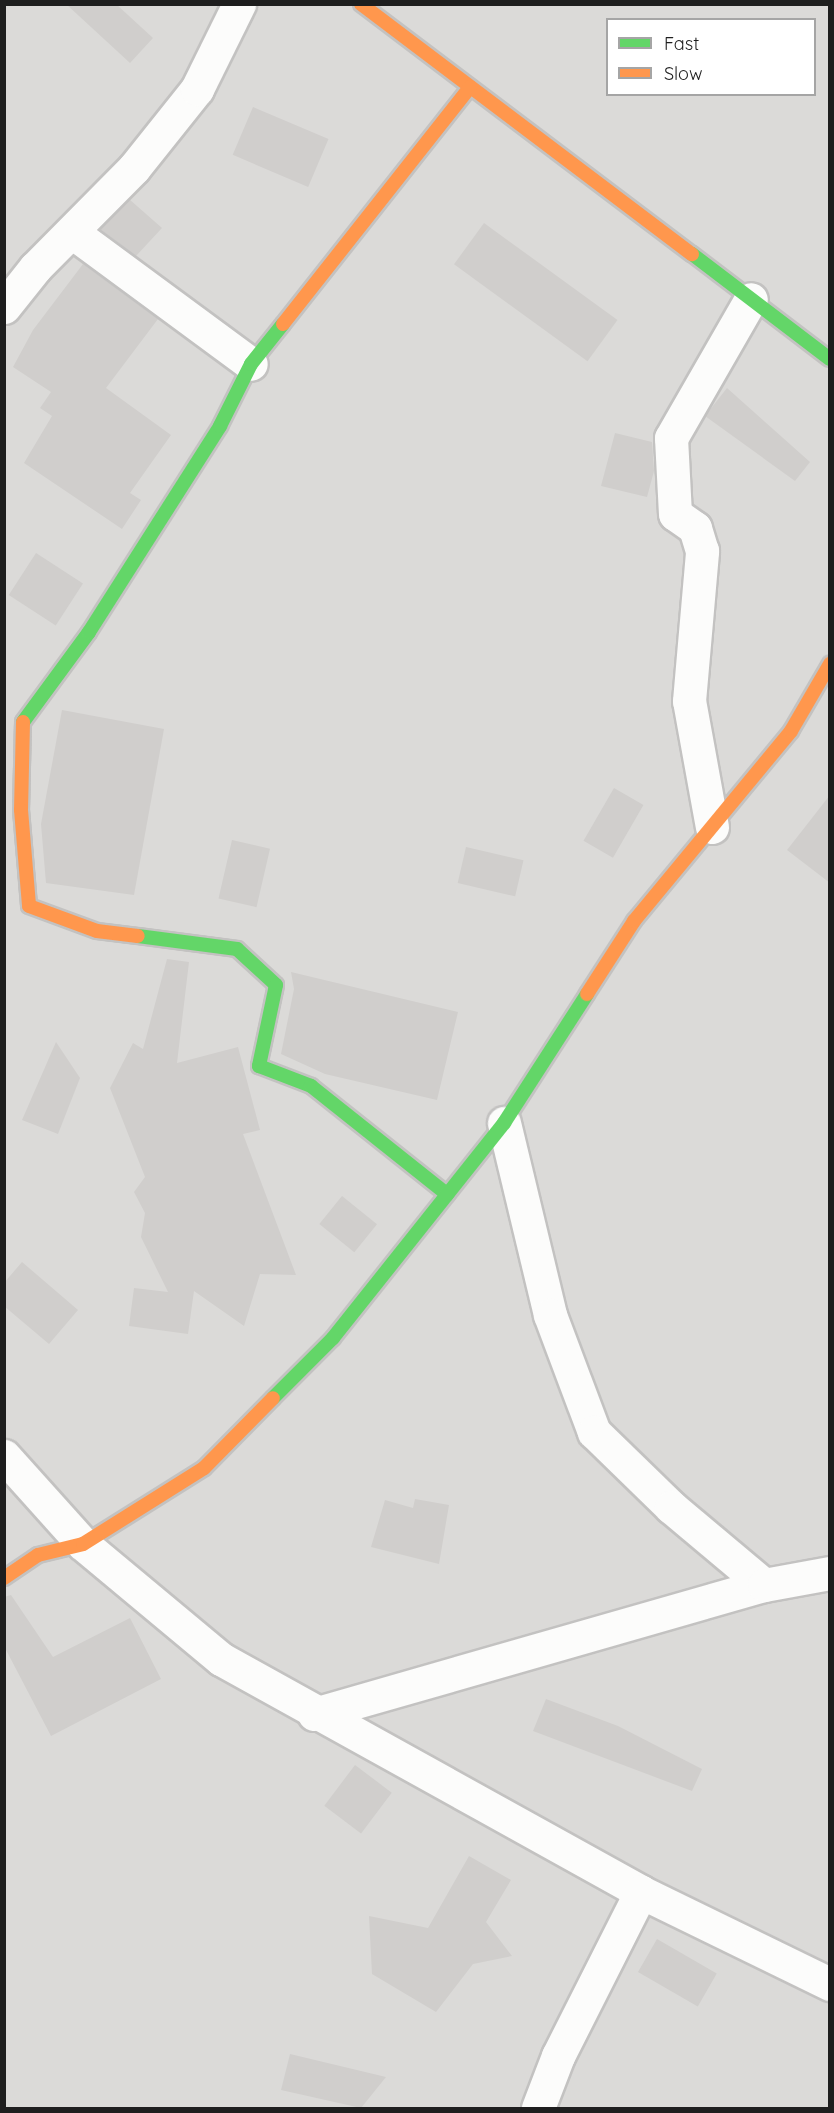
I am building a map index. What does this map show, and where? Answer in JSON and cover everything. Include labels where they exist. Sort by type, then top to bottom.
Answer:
[{"type":"main road","points":[[361,4],[830,359]]},
{"type":"main road","points":[[447,1194],[311,1086],[259,1066],[276,985],[237,949],[97,931],[29,906],[16,874],[21,810],[14,728],[102,612],[220,426],[251,364],[470,87]]},
{"type":"main road","points":[[4,1578],[38,1555],[83,1544],[204,1468],[333,1338],[504,1123],[634,921],[791,731],[830,664]]},
{"type":"street","points":[[4,306],[134,168],[197,88],[239,4]]},
{"type":"street","points":[[72,232],[251,364]]},
{"type":"street","points":[[712,827],[689,701],[702,551],[695,528],[675,514],[671,438],[751,299]]},
{"type":"street","points":[[504,1123],[550,1314],[594,1432],[671,1508],[764,1584]]},
{"type":"street","points":[[4,1456],[83,1544],[221,1659],[314,1714],[641,1892],[830,1984]]},
{"type":"street","points":[[314,1714],[764,1584],[830,1573]]},
{"type":"street","points":[[538,2109],[558,2056],[641,1892]]},
{"type":"shaded area","points":[[5,5],[829,5],[829,2108],[5,2108]]},
{"type":"building","points":[[66,4],[116,4],[153,38],[130,63]]},
{"type":"building","points":[[253,107],[328,139],[308,187],[233,155]]},
{"type":"building","points":[[129,199],[162,228],[136,256],[100,229]]},
{"type":"building","points":[[484,223],[617,320],[588,361],[454,264]]},
{"type":"building","points":[[83,264],[158,319],[106,388],[171,435],[130,493],[141,500],[122,529],[24,463],[52,416],[40,408],[51,392],[13,367],[33,330]]},
{"type":"building","points":[[727,388],[810,462],[795,481],[705,416]]},
{"type":"building","points":[[615,433],[652,442],[654,471],[647,497],[601,486]]},
{"type":"building","points":[[36,553],[83,583],[56,625],[9,595]]},
{"type":"building","points":[[62,710],[164,729],[134,895],[46,883],[41,824]]},
{"type":"building","points":[[614,788],[643,805],[613,858],[584,841]]},
{"type":"building","points":[[830,795],[830,883],[787,850]]},
{"type":"building","points":[[232,840],[270,849],[257,907],[219,898]]},
{"type":"building","points":[[466,847],[523,860],[515,896],[458,883]]},
{"type":"building","points":[[167,959],[189,962],[177,1063],[238,1047],[260,1130],[243,1134],[296,1275],[260,1274],[244,1326],[194,1291],[188,1334],[129,1326],[134,1288],[168,1292],[141,1237],[145,1213],[134,1192],[145,1177],[110,1088],[133,1043],[143,1049]]},
{"type":"building","points":[[291,972],[458,1012],[437,1100],[325,1074],[281,1054],[294,989]]},
{"type":"building","points":[[56,1042],[80,1078],[58,1134],[22,1120]]},
{"type":"building","points":[[342,1196],[377,1224],[354,1252],[319,1224]]},
{"type":"building","points":[[22,1262],[78,1310],[49,1344],[4,1306],[4,1283]]},
{"type":"building","points":[[415,1499],[449,1505],[439,1564],[371,1547],[385,1500],[413,1508]]},
{"type":"building","points":[[11,1595],[53,1657],[130,1618],[161,1679],[51,1736],[4,1646],[4,1597]]},
{"type":"building","points":[[546,1699],[618,1726],[702,1769],[692,1791],[533,1731]]},
{"type":"building","points":[[355,1765],[392,1793],[361,1833],[324,1806]]},
{"type":"building","points":[[469,1856],[511,1880],[486,1922],[512,1956],[473,1964],[436,2012],[372,1974],[369,1916],[428,1928]]},
{"type":"building","points":[[657,1939],[717,1974],[698,2006],[638,1972]]},
{"type":"building","points":[[290,2054],[386,2077],[361,2108],[281,2090]]},
{"type":"traffic: fast","points":[[692,254],[830,359]]},
{"type":"traffic: fast","points":[[23,722],[89,632],[220,426],[251,364],[283,324]]},
{"type":"traffic: fast","points":[[138,936],[237,949],[276,985],[259,1066],[311,1086],[447,1194]]},
{"type":"traffic: fast","points":[[273,1398],[333,1338],[504,1123],[587,994]]},
{"type":"traffic: slow","points":[[361,4],[692,254]]},
{"type":"traffic: slow","points":[[283,324],[470,87]]},
{"type":"traffic: slow","points":[[587,994],[634,921],[791,731],[830,664]]},
{"type":"traffic: slow","points":[[23,722],[21,810],[29,906],[97,931],[138,936]]},
{"type":"traffic: slow","points":[[4,1578],[38,1555],[83,1544],[204,1468],[273,1398]]}]
